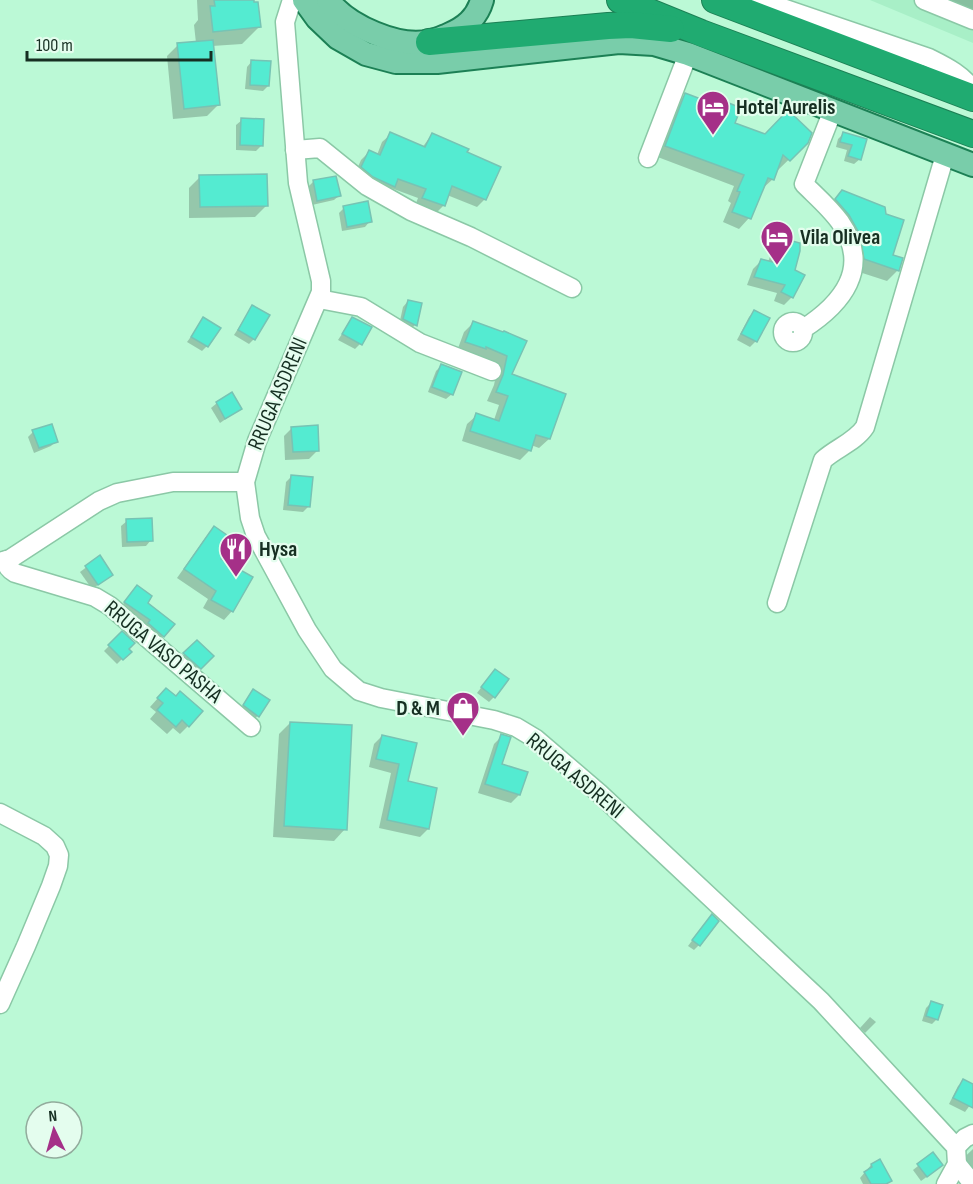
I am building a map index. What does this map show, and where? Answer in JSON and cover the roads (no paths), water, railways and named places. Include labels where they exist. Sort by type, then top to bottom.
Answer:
[{"type":"highway","points":[[620,0],[694,43]]},
{"type":"highway","points":[[715,0],[757,8],[972,87]]},
{"type":"highway","points":[[429,42],[608,26],[694,43],[973,134]]},
{"type":"main road","points":[[304,0],[317,18],[338,38],[366,54],[396,62],[437,62],[620,42],[654,35]]},
{"type":"main road","points":[[328,0],[344,17],[363,28],[396,41],[429,42],[465,26],[474,18],[482,0]]},
{"type":"main road","points":[[694,43],[780,90],[973,165]]},
{"type":"street","name":"RRUGA ASDRENI","points":[[296,0],[291,3],[285,22],[300,192],[321,280],[319,299],[257,441],[245,482],[250,518],[267,558],[307,630],[333,669],[359,691],[381,698],[494,720],[516,727],[536,739],[599,793],[821,1001],[956,1156],[973,1184]]},
{"type":"street","points":[[924,0],[973,20]]},
{"type":"street","points":[[648,158],[694,43]]},
{"type":"street","points":[[803,329],[824,315],[847,289],[854,267],[851,246],[840,222],[804,184],[833,110]]},
{"type":"street","points":[[295,150],[320,148],[367,186],[411,211],[471,237],[572,288]]},
{"type":"street","points":[[777,603],[823,460],[838,447],[855,439],[865,427],[945,155]]},
{"type":"street","points":[[319,299],[361,307],[420,343],[492,371]]},
{"type":"street","name":"RRUGA VASO PASHA","points":[[245,482],[172,482],[117,493],[99,501],[3,561],[9,570],[15,573],[103,601],[251,727]]},
{"type":"street","points":[[0,813],[44,836],[55,846],[59,855],[51,886],[0,1004]]},
{"type":"street","points":[[946,1184],[965,1138],[973,1134]]},
{"type":"place","name":"Hotel Aurelis","points":[[713,136]]},
{"type":"place","name":"Vila Olivea","points":[[777,266]]},
{"type":"place","name":"Hysa","points":[[236,578]]},
{"type":"place","name":"D & M","points":[[463,737]]}]
